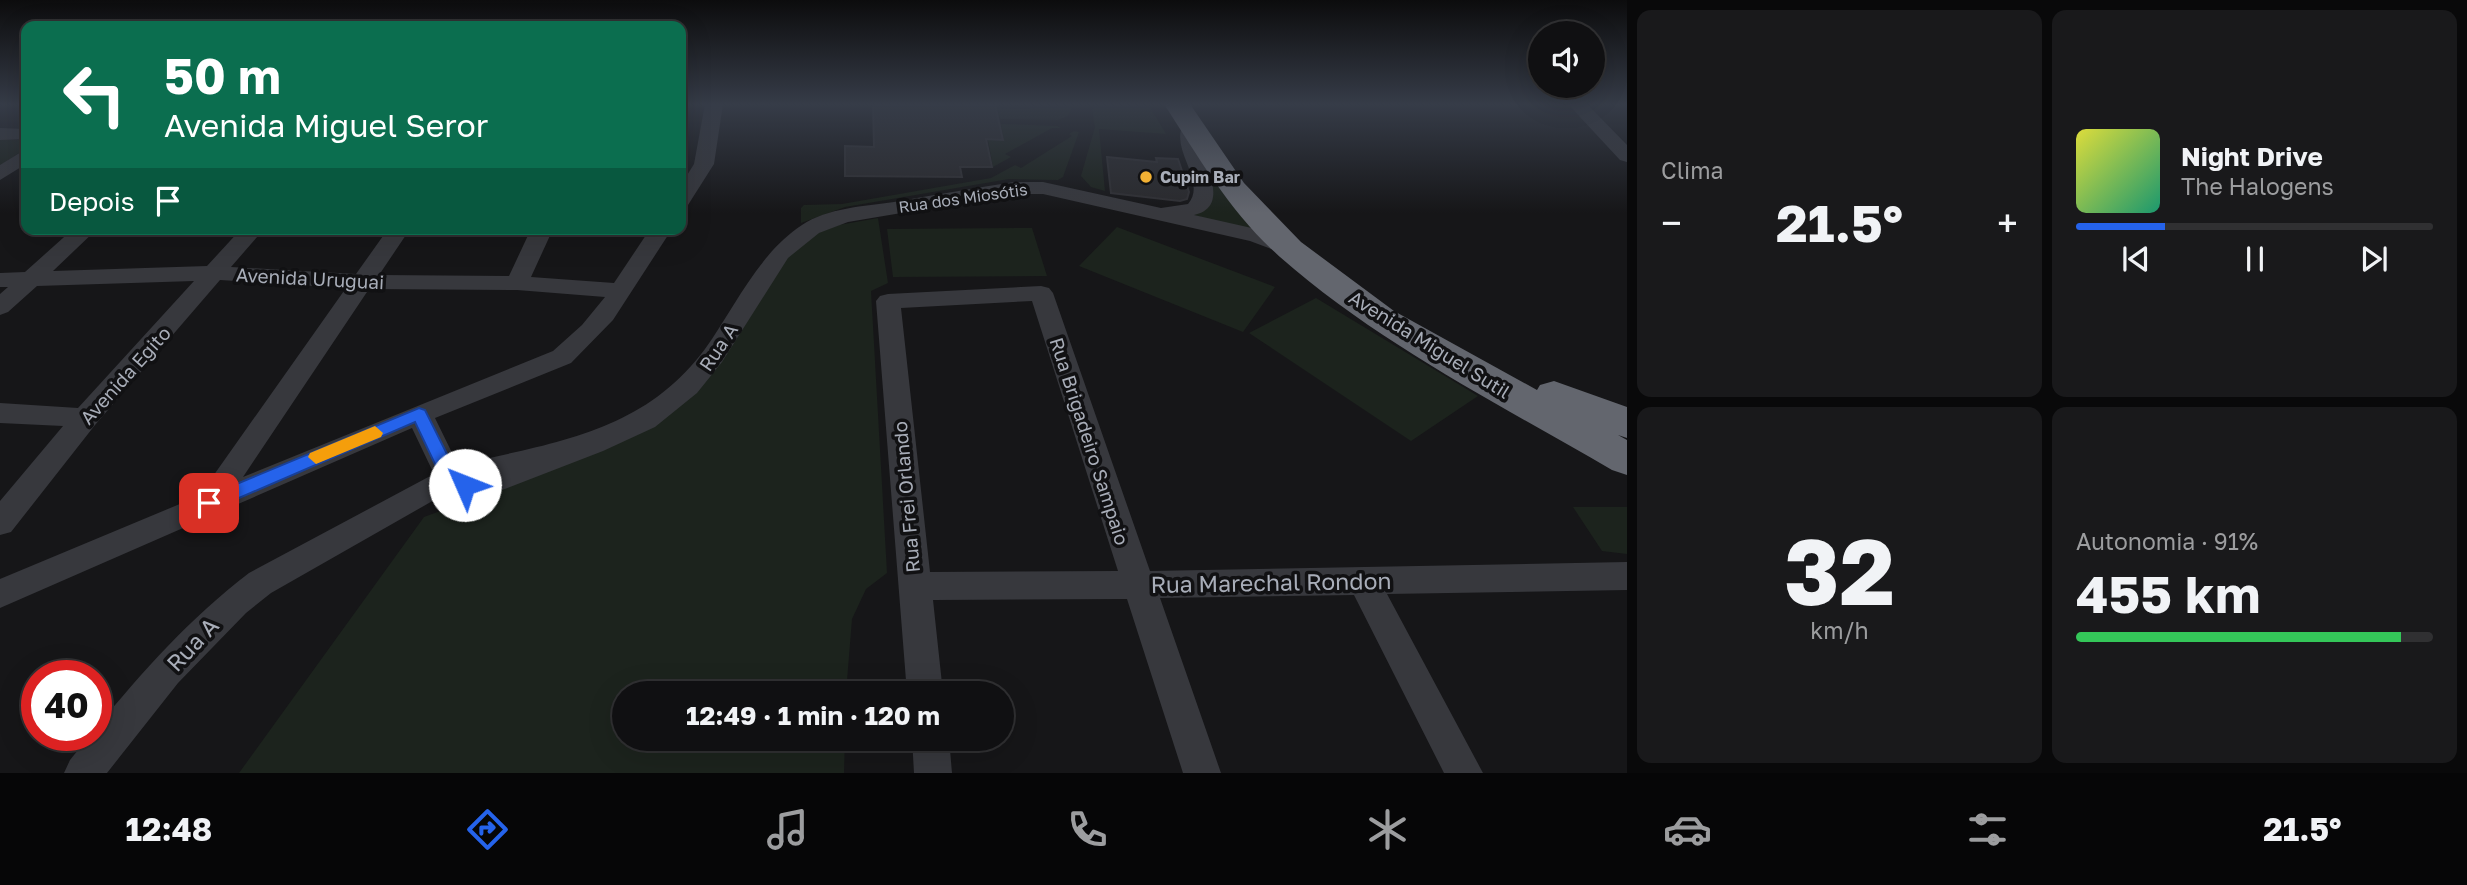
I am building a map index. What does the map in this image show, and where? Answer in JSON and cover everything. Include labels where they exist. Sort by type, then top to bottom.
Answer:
[{"type":"highway","name":"Avenida Miguel Sutil","points":[[1205,140],[1241,197],[1290,249],[1381,318],[1627,459]]},
{"type":"highway","name":"Avenida Miguel Sutil","points":[[1212,140],[1270,205],[1348,273],[1402,311],[1513,375],[1627,424]]},
{"type":"street","points":[[686,193],[704,164],[708,140]]},
{"type":"street","name":"Rua dos Miosótis","points":[[1147,212],[1182,212],[1202,204],[1204,187],[1188,140]]},
{"type":"street","points":[[0,174],[21,159]]},
{"type":"street","name":"Rua dos Miosótis","points":[[820,224],[844,216],[1028,187],[1043,188],[1256,236],[1290,249]]},
{"type":"street","name":"Rua A","points":[[83,773],[173,663],[211,622],[260,583],[450,487],[593,444],[645,420],[676,399],[707,365],[780,254],[803,233],[820,224]]},
{"type":"street","points":[[0,307],[79,235]]},
{"type":"street","name":"Avenida Egito","points":[[0,523],[85,418],[248,235]]},
{"type":"street","points":[[209,503],[395,235]]},
{"type":"street","points":[[517,283],[539,235]]},
{"type":"street","points":[[0,594],[419,414],[562,357],[576,347],[657,235]]},
{"type":"street","name":"Avenida Uruguai","points":[[0,280],[215,273],[365,282],[517,283],[619,291]]},
{"type":"street","name":"Rua Brigadeiro Sampaio","points":[[888,301],[1041,293],[1202,773]]},
{"type":"street","name":"Rua Frei Orlando","points":[[888,301],[924,681]]},
{"type":"street","points":[[0,413],[85,418]]},
{"type":"street","points":[[419,414],[450,487]]},
{"type":"street","name":"Rua Marechal Rondon","points":[[914,586],[1138,585],[1627,576]]},
{"type":"street","points":[[1362,579],[1464,773]]},
{"type":"street","points":[[931,751],[933,773]]},
{"type":"shaded area","points":[[0,140],[21,140],[21,151],[0,166]]},
{"type":"shaded area","points":[[988,140],[1030,140],[1005,154],[1011,157],[993,167]]},
{"type":"shaded area","points":[[1066,140],[1076,140],[1063,177],[1058,180],[1009,179],[845,207],[801,223],[801,208],[804,205],[842,204],[991,178],[1015,165],[1021,168]]},
{"type":"shaded area","points":[[1091,140],[1100,140],[1105,191],[1091,187],[1081,176]]},
{"type":"shaded area","points":[[1196,151],[1262,234],[1190,214],[1201,211]]},
{"type":"shaded area","points":[[878,218],[888,283],[871,291],[887,573],[866,589],[852,619],[847,681],[612,681],[612,751],[845,751],[844,773],[239,773],[424,517],[512,485],[648,428],[781,263],[812,235],[839,225]]},
{"type":"shaded area","points":[[1117,227],[1275,287],[1243,332],[1079,266]]},
{"type":"shaded area","points":[[1032,228],[1047,276],[893,277],[887,229]]},
{"type":"shaded area","points":[[1316,298],[1478,396],[1411,441],[1249,333]]},
{"type":"shaded area","points":[[1573,507],[1627,507],[1627,554],[1602,551]]},
{"type":"building","points":[[874,140],[986,140],[992,167],[960,167],[962,177],[845,176],[845,146],[874,147]]},
{"type":"building","name":"Cupim Bar","points":[[1107,157],[1157,162],[1156,158],[1178,159],[1189,192],[1187,199],[1180,201],[1111,193]]},
{"type":"slow traffic","points":[[316,457],[375,433]]},
{"type":"place","name":"Cupim Bar","points":[[1146,177]]},
{"type":"route","points":[[209,503],[419,414],[450,478],[461,479],[465,485]]}]
